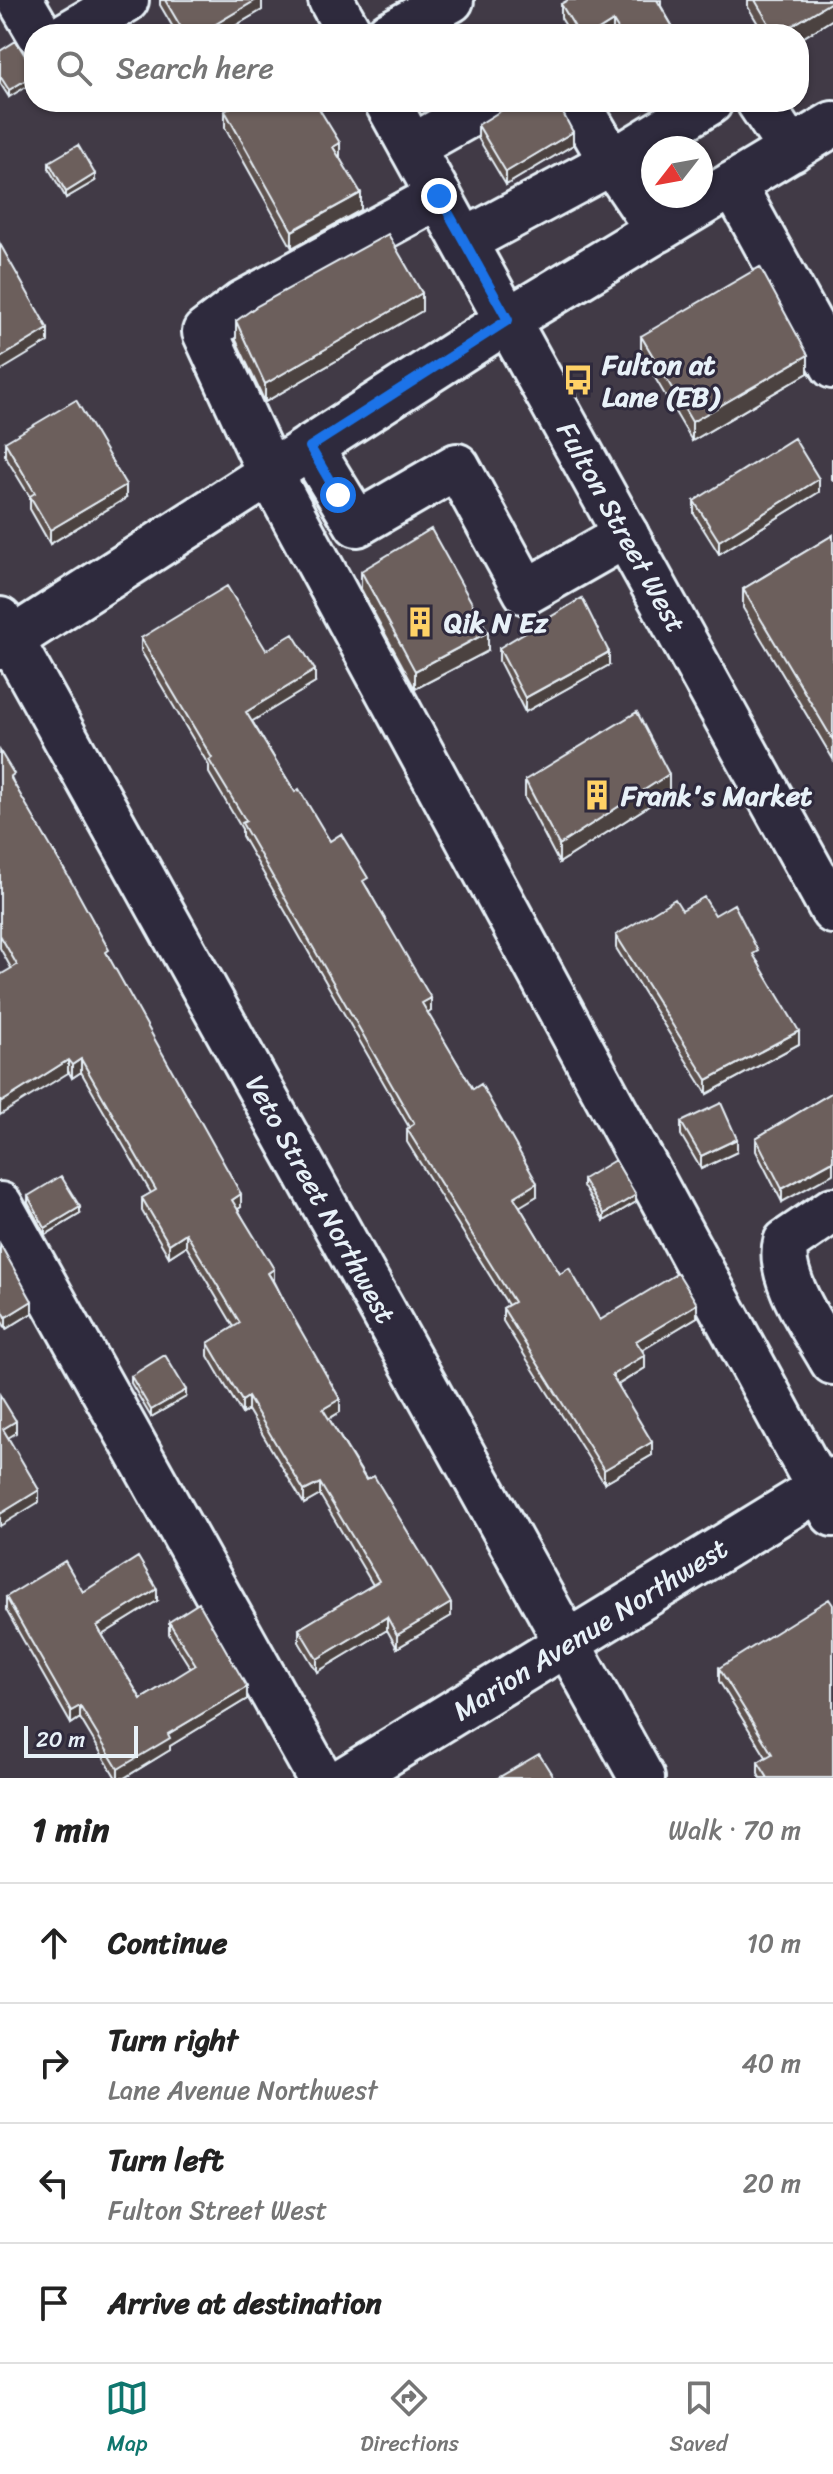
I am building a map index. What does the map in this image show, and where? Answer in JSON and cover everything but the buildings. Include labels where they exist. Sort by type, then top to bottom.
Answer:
[{"type":"street","points":[[20,0],[34,24]]},
{"type":"street","points":[[85,24],[126,0]]},
{"type":"street","points":[[331,0],[344,24]]},
{"type":"street","points":[[407,24],[451,0]]},
{"type":"street","name":"Fulton Street West","points":[[393,112],[833,911]]},
{"type":"street","points":[[412,147],[473,112]]},
{"type":"street","points":[[583,112],[658,230]]},
{"type":"street","points":[[465,241],[612,162],[694,112]]},
{"type":"street","points":[[766,112],[791,150]]},
{"type":"street","points":[[4,635],[270,473],[508,320],[833,124]]},
{"type":"street","points":[[733,184],[833,366]]},
{"type":"street","points":[[439,196],[243,303],[205,332],[270,473],[828,1494]]},
{"type":"street","points":[[310,447],[357,524],[457,466],[526,592],[626,535]]},
{"type":"street","name":"Veto Street Northwest","points":[[4,635],[642,1778]]},
{"type":"street","points":[[0,1205],[320,1778]]},
{"type":"street","points":[[833,1210],[786,1242],[783,1253],[786,1273],[833,1362]]},
{"type":"street","name":"Marion Avenue Northwest","points":[[347,1778],[567,1642],[828,1494]]},
{"type":"place","name":"Fulton at Lane (EB)","points":[[578,380]]},
{"type":"place","name":"Qik N Ez","points":[[420,622]]},
{"type":"place","name":"Frank's Market","points":[[597,795]]},
{"type":"route","points":[[338,495],[310,447],[508,320],[439,196]]}]
